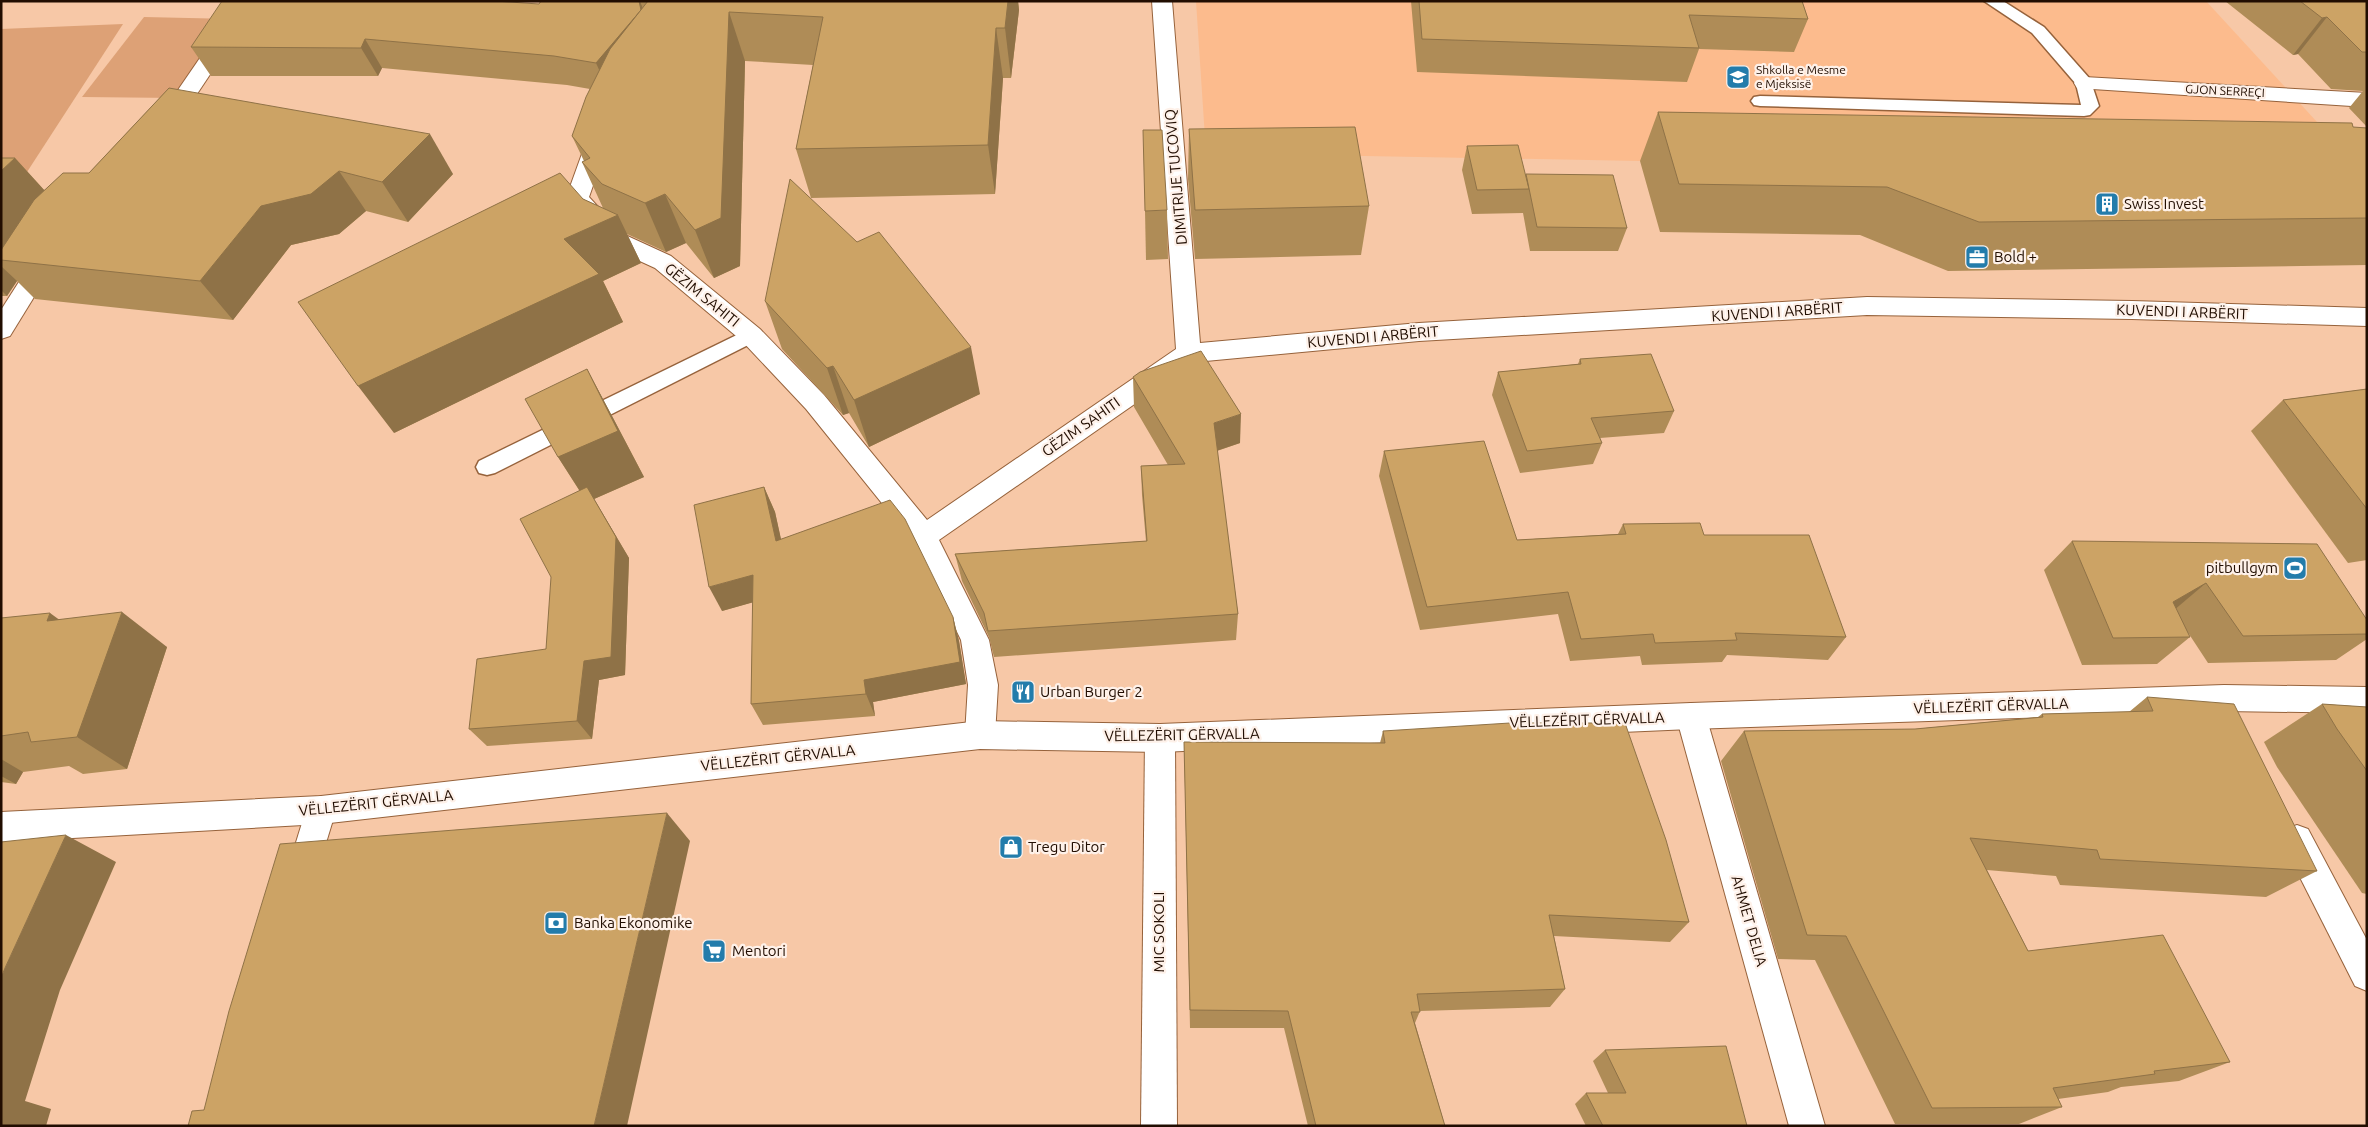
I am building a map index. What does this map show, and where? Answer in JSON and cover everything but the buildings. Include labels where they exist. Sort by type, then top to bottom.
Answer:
[{"type":"street","name":"DIMITRIJE TUCOVIQ","points":[[1162,1],[1189,353]]},
{"type":"street","points":[[156,138],[247,2]]},
{"type":"street","name":"GJON SERREÇI","points":[[2084,83],[2367,100]]},
{"type":"street","name":"GËZIM SAHITI","points":[[607,118],[577,198],[615,240],[663,262],[751,335],[815,402],[924,536],[976,640],[983,685],[980,735]]},
{"type":"street","points":[[1,330],[56,241]]},
{"type":"street","name":"KUVENDI I ARBËRIT","points":[[1189,353],[1419,332],[1867,306],[2132,310],[2367,317]]},
{"type":"street","name":"GËZIM SAHITI","points":[[924,536],[1189,353]]},
{"type":"street","name":"VËLLEZËRIT GËRVALLA","points":[[1,827],[320,810],[980,735],[1160,738],[1691,716],[2231,711],[2367,700]]},
{"type":"street","name":"AHMET DELIA","points":[[1691,716],[1807,1126]]},
{"type":"street","name":"MIC SOKOLI","points":[[1159,1126],[1160,738]]},
{"type":"street","points":[[294,902],[320,810]]},
{"type":"street","points":[[2286,819],[2367,974]]},
{"type":"lane","points":[[1760,101],[2084,112],[2090,106],[2084,83],[2038,30],[1992,1]]},
{"type":"lane","points":[[487,468],[751,335]]},
{"type":"shaded area","name":"Shkolla e Mesme e Mjeksisë","points":[[1196,1],[2206,1],[2351,159],[1640,161],[1206,153]]},
{"type":"shaded area","points":[[144,17],[233,19],[176,98],[82,97]]},
{"type":"shaded area","points":[[123,24],[16,189],[1,190],[1,29]]},
{"type":"place","name":"Shkolla e Mesme e Mjeksisë","points":[[1738,77]]},
{"type":"place","name":"Swiss Invest","points":[[2107,204]]},
{"type":"place","name":"Bold +","points":[[1977,257]]},
{"type":"place","name":"pitbullgym","points":[[2295,568]]},
{"type":"place","name":"Urban Burger 2","points":[[1023,692]]},
{"type":"place","name":"Tregu Ditor","points":[[1011,847]]},
{"type":"place","name":"Banka Ekonomike","points":[[556,923]]},
{"type":"place","name":"Mentori","points":[[714,951]]}]
